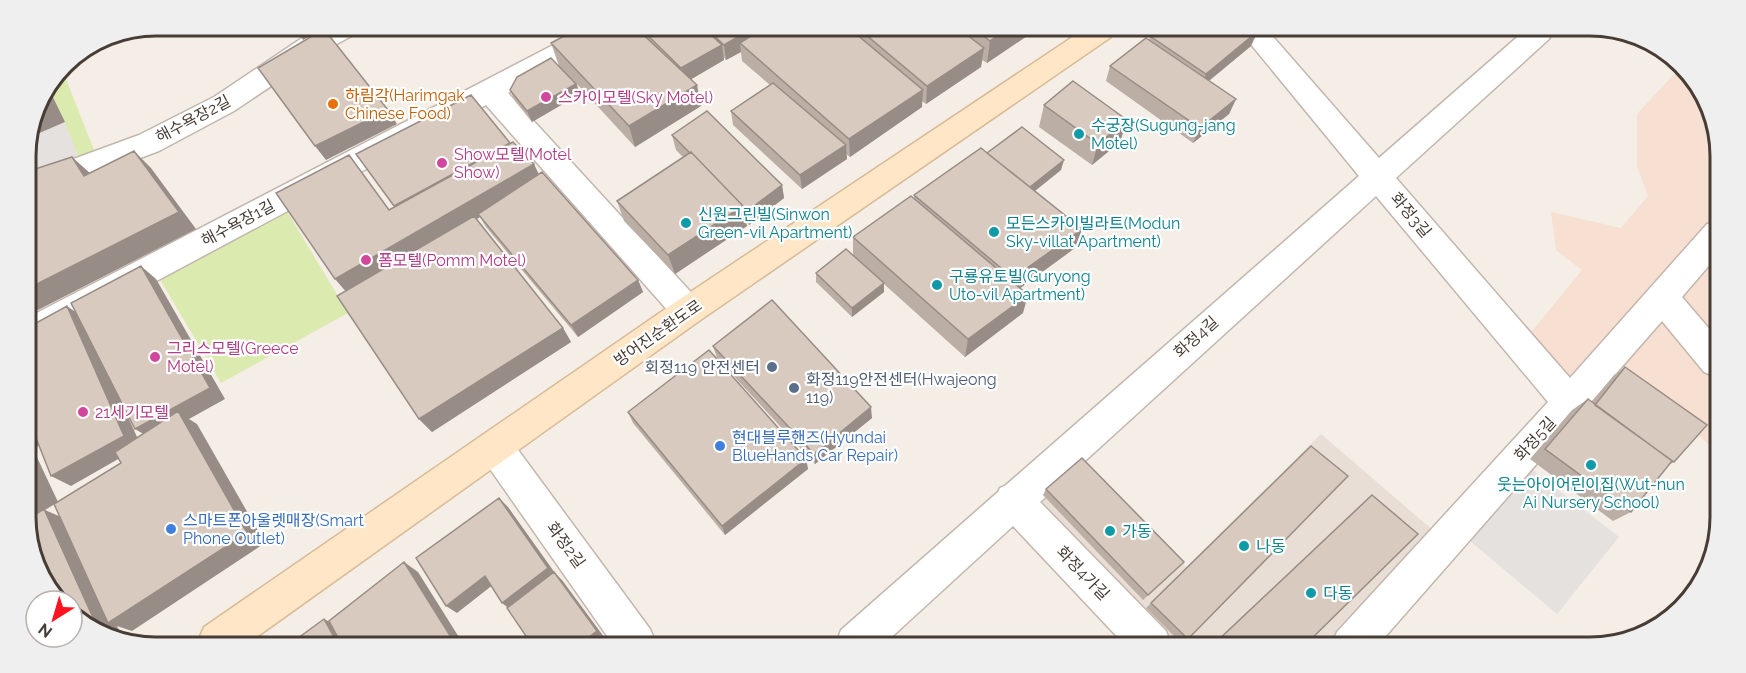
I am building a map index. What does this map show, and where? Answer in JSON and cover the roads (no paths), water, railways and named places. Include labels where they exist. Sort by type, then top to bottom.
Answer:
[{"type":"main road","name":"방어진순환도로","points":[[233,637],[495,447],[688,311],[1093,36]]},
{"type":"street","name":"해수욕장2길","points":[[36,183],[149,143],[224,104],[329,36]]},
{"type":"street","name":"해수욕장1길","points":[[36,329],[592,36]]},
{"type":"street","name":"화정3길","points":[[1257,36],[1569,401]]},
{"type":"street","name":"화정4길","points":[[863,637],[1536,36]]},
{"type":"street","points":[[490,91],[688,311]]},
{"type":"street","name":"화정5길","points":[[1359,637],[1663,298],[1710,242]]},
{"type":"street","points":[[1663,298],[1710,355]]},
{"type":"street","name":"화정2길","points":[[495,447],[632,637]]},
{"type":"street","name":"화정4가길","points":[[1013,501],[1144,637]]},
{"type":"place","name":"스카이모텔(Sky Motel)","points":[[546,97]]},
{"type":"place","name":"하림각(Harimgak Chinese Food)","points":[[333,104]]},
{"type":"place","name":"수궁장(Sugung-jang Motel)","points":[[1079,134]]},
{"type":"place","name":"Show모텔(Motel Show)","points":[[442,163]]},
{"type":"place","name":"신원그린빌(Sinwon Green-vil Apartment)","points":[[686,223]]},
{"type":"place","name":"모든스카이빌라트(Modun Sky-villat Apartment)","points":[[994,232]]},
{"type":"place","name":"폼모텔(Pomm Motel)","points":[[366,260]]},
{"type":"place","name":"구룡유토빌(Guryong Uto-vil Apartment)","points":[[937,285]]},
{"type":"place","name":"그리스모텔(Greece Motel)","points":[[155,357]]},
{"type":"place","name":"회정119 안전센터","points":[[772,367]]},
{"type":"place","name":"화정119안전센터(Hwajeong 119)","points":[[794,388]]},
{"type":"place","name":"21세기모텔","points":[[83,412]]},
{"type":"place","name":"현대블루핸즈(Hyundai BlueHands Car Repair)","points":[[720,446]]},
{"type":"place","name":"웃는아이어린이집(Wut-nun Ai Nursery School)","points":[[1591,465]]},
{"type":"place","name":"스마트폰아울렛매장(Smart Phone Outlet)","points":[[171,529]]},
{"type":"place","name":"가동","points":[[1110,531]]},
{"type":"place","name":"나동","points":[[1244,546]]},
{"type":"place","name":"다동","points":[[1311,593]]}]
